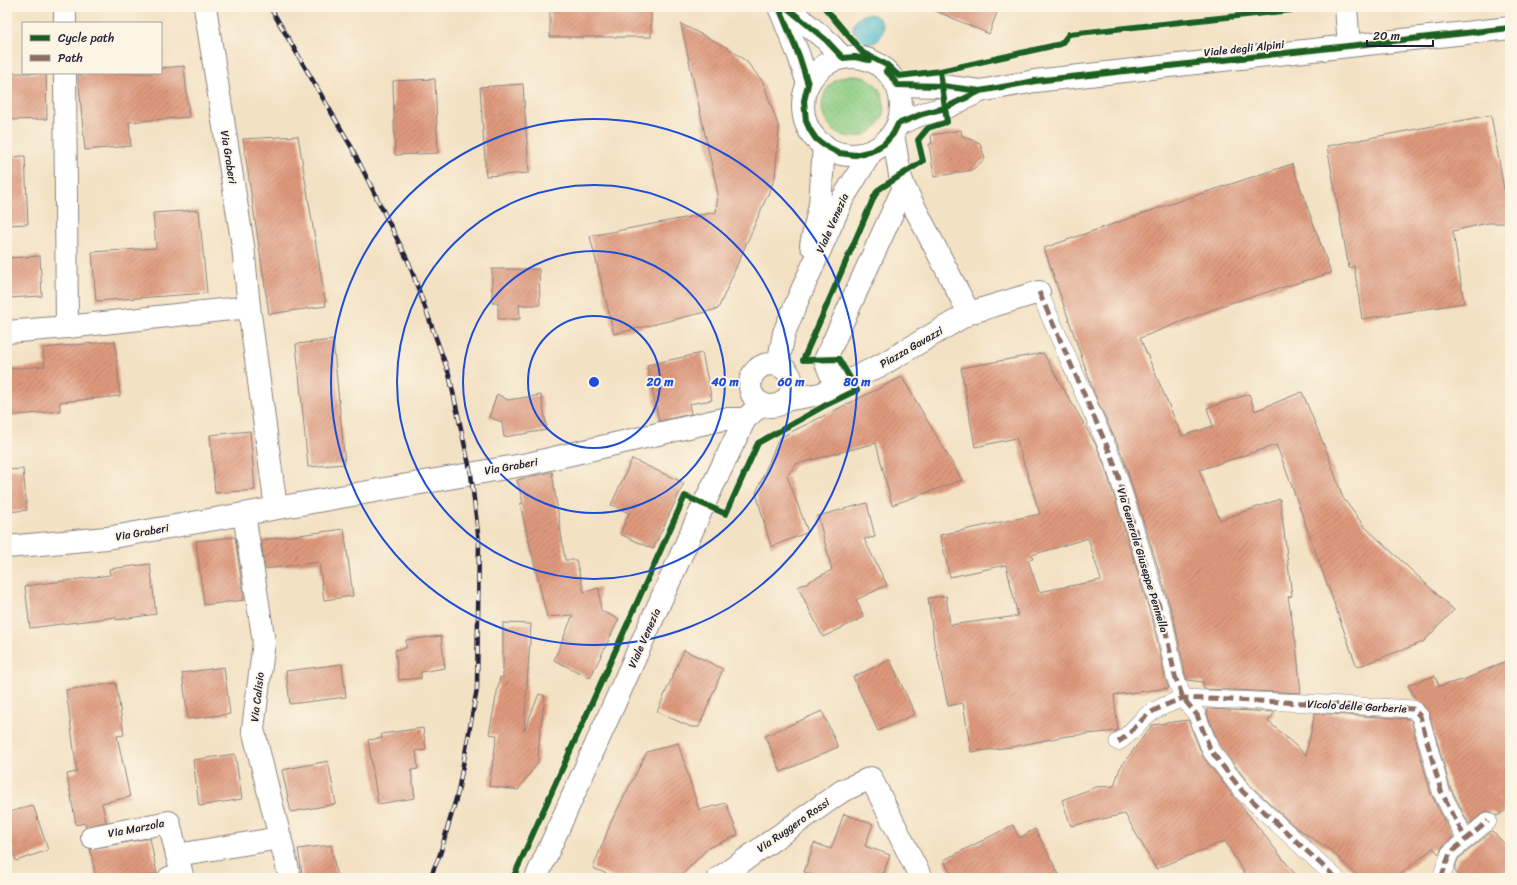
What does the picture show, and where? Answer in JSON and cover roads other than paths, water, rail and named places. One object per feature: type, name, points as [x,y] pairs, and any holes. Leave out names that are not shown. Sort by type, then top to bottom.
[{"type":"street","points":[[65,7],[65,22]]},
{"type":"street","name":"Via Graberi","points":[[205,7],[243,246],[249,307],[276,508]]},
{"type":"street","points":[[779,7],[799,56],[808,84]]},
{"type":"street","points":[[786,7],[826,40],[843,58]]},
{"type":"street","points":[[1346,7],[1349,46]]},
{"type":"street","name":"Viale degli Alpini","points":[[980,91],[1036,81],[1510,28]]},
{"type":"street","points":[[855,57],[868,59],[881,66],[891,76],[897,85],[900,96],[901,108],[895,129],[884,144],[872,151],[855,155],[839,153],[824,145],[816,139],[806,121],[804,101],[808,84],[816,73],[826,64],[843,58],[855,57]]},
{"type":"street","points":[[65,74],[67,327]]},
{"type":"street","points":[[897,85],[942,86],[980,91]]},
{"type":"street","points":[[895,129],[922,114],[946,108],[980,91]]},
{"type":"street","points":[[895,129],[900,175],[904,187],[969,313]]},
{"type":"street","name":"Viale Venezia","points":[[798,299],[820,205],[824,145]]},
{"type":"street","name":"Viale Venezia","points":[[778,365],[784,333],[798,299],[843,198],[872,151]]},
{"type":"street","points":[[836,387],[825,360],[904,187]]},
{"type":"street","name":"Piazza Gavazzi","points":[[785,400],[820,394],[883,364],[969,313],[1039,292]]},
{"type":"street","name":"Via Generale Giuseppe Pennella","points":[[1039,292],[1113,460],[1164,622],[1174,676],[1183,698],[1197,715],[1211,750],[1243,792],[1336,878]]},
{"type":"street","points":[[7,332],[249,307]]},
{"type":"street","points":[[764,365],[778,365],[789,374],[791,388],[785,400],[774,406],[762,404],[756,400],[752,394],[750,380],[758,368],[764,365]]},
{"type":"street","name":"Viale Venezia","points":[[536,878],[704,504],[745,419],[762,404]]},
{"type":"street","name":"Via Graberi","points":[[7,546],[106,538],[528,464],[723,419],[745,419]]},
{"type":"street","name":"Via Calisio","points":[[244,514],[264,642],[254,729],[290,878]]},
{"type":"street","points":[[1118,742],[1128,737],[1147,715],[1167,704],[1183,698]]},
{"type":"street","name":"Vicolo delle Garberie","points":[[1183,698],[1307,702],[1413,709],[1420,716],[1441,791],[1466,840]]},
{"type":"street","name":"Via Ruggero Rossi","points":[[719,878],[842,791],[871,778],[921,878]]},
{"type":"street","points":[[1441,878],[1450,853],[1488,821]]},
{"type":"street","name":"Via Marzola","points":[[92,837],[169,822],[182,875],[169,878]]},
{"type":"street","points":[[177,855],[280,838]]},
{"type":"water","points":[[868,14],[879,18],[883,29],[879,40],[868,44],[857,40],[853,29],[857,18]]},
{"type":"railway","points":[[270,7],[352,148],[409,263],[449,374],[471,474],[479,542],[477,689],[458,792],[440,854],[430,878]]}]
